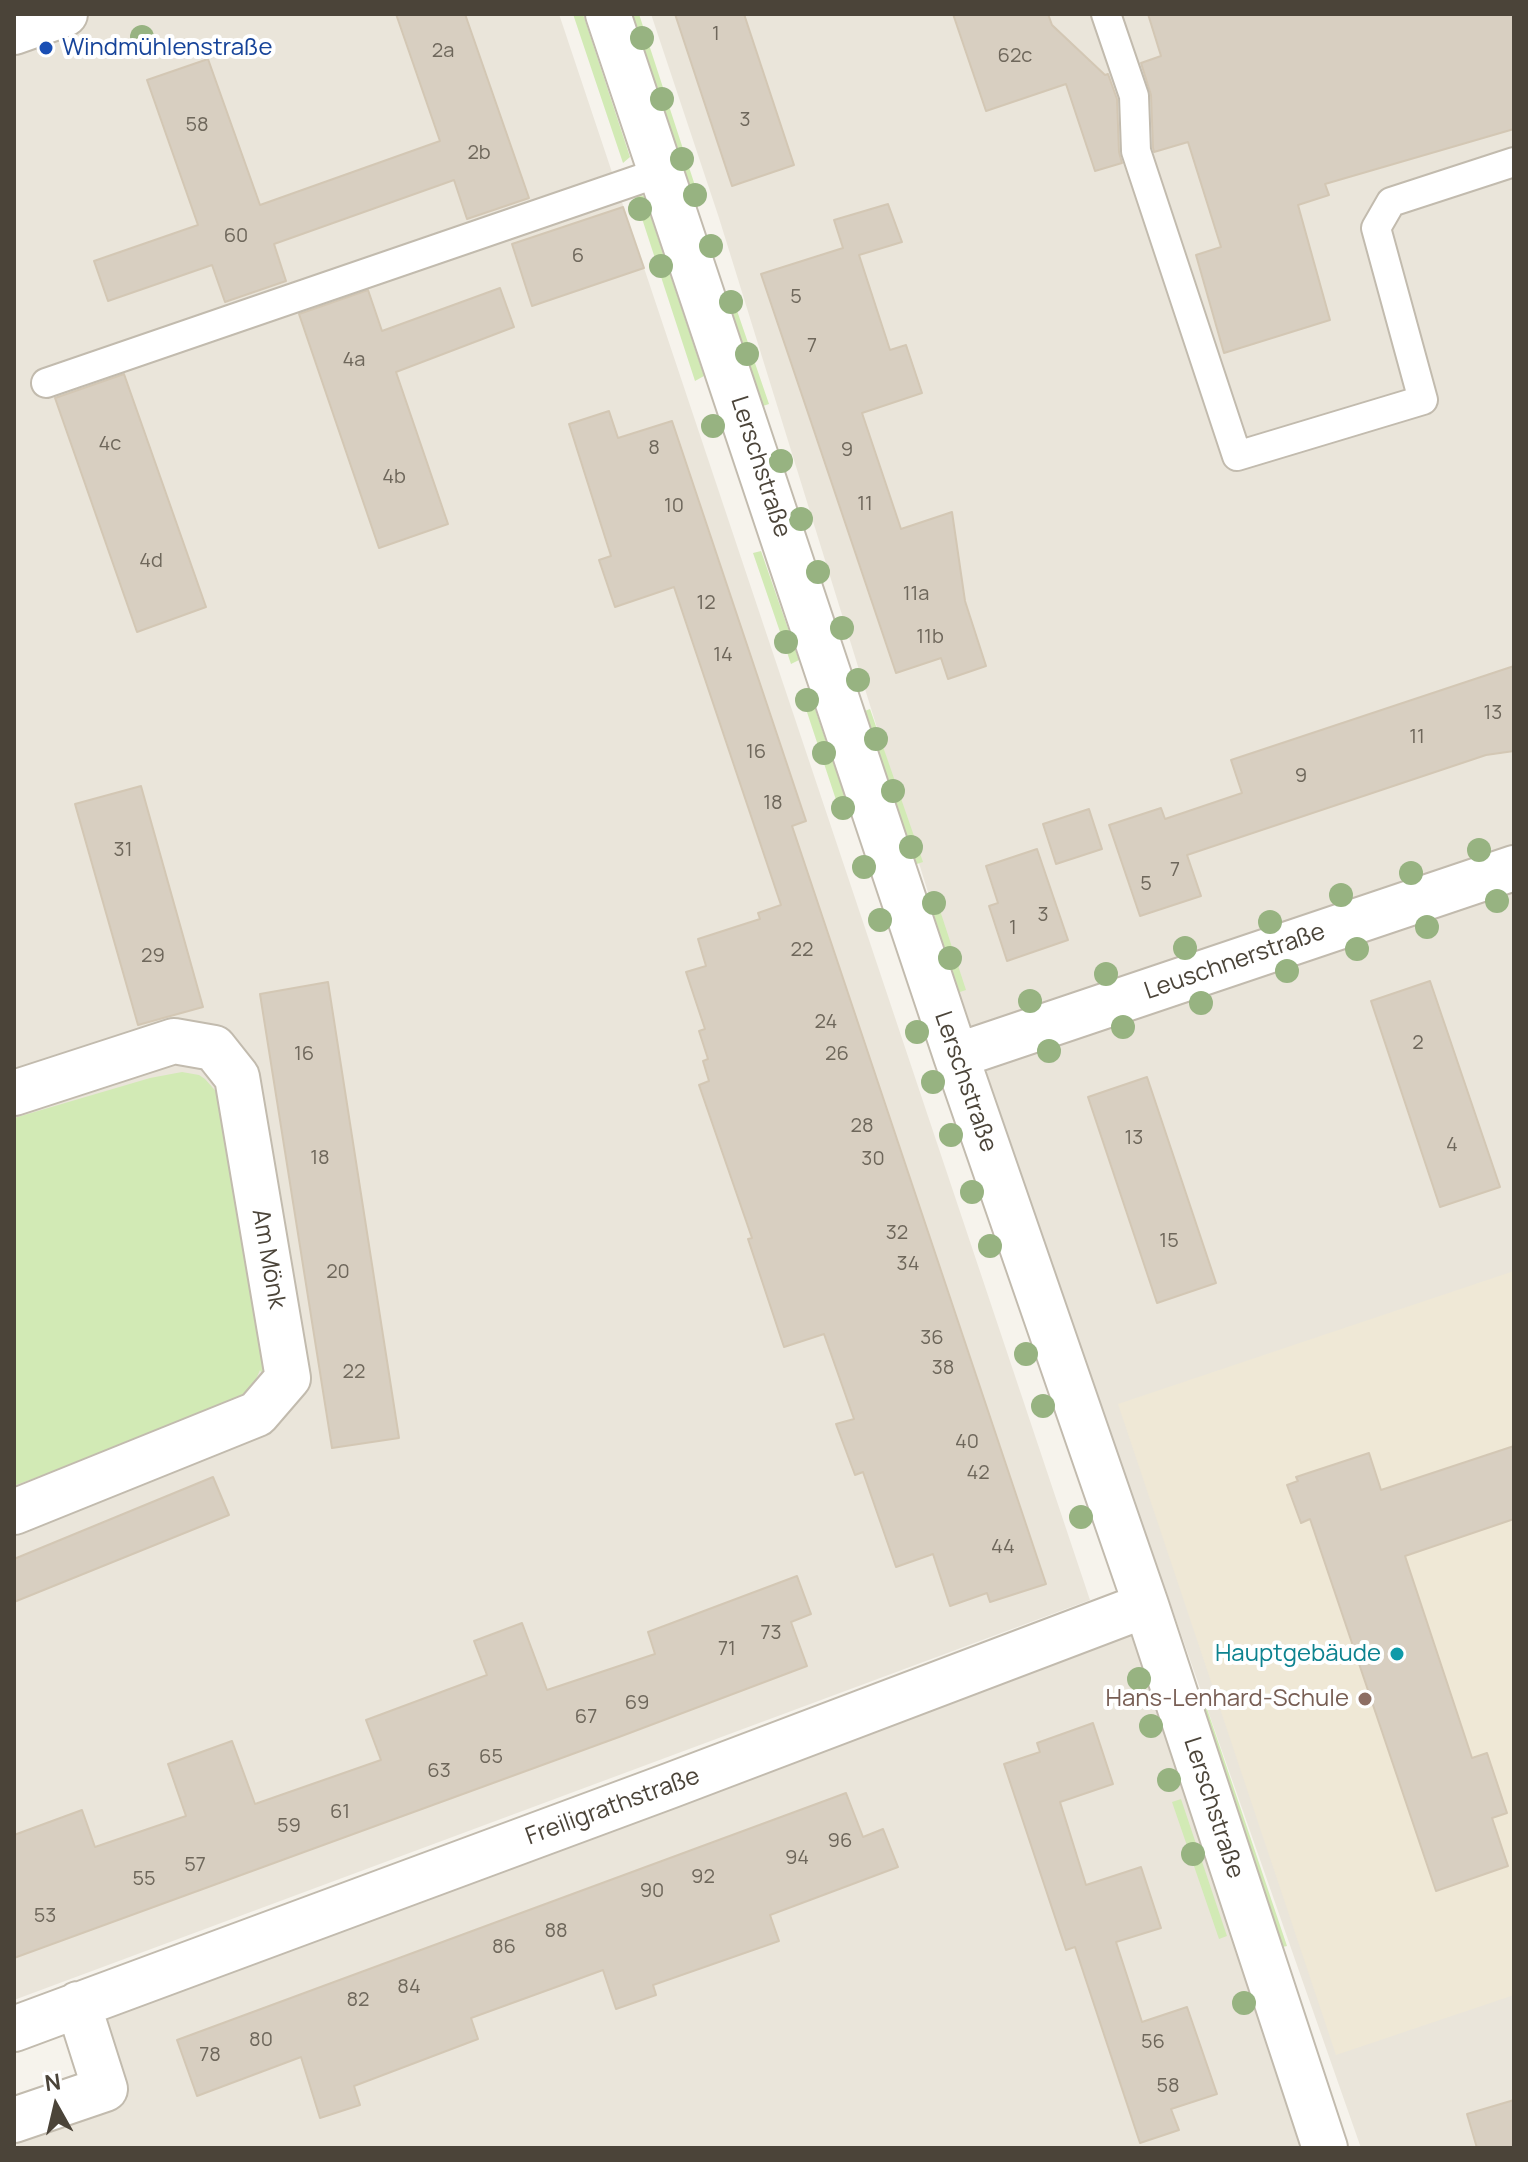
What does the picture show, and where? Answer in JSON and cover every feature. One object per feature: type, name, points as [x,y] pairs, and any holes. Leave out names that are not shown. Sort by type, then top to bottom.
[{"type":"street","points":[[14,32],[65,14]]},
{"type":"street","name":"Lerschstraße","points":[[608,14],[956,1056],[1146,1605],[1325,2148]]},
{"type":"street","name":"Leuschnerstraße","points":[[956,1056],[1514,868]]},
{"type":"street","name":"Am Mönk","points":[[14,1093],[174,1041],[214,1048],[237,1077],[288,1378],[257,1414],[14,1512]]},
{"type":"street","name":"Freiligrathstraße","points":[[14,2029],[654,1792],[1146,1605]]},
{"type":"street","points":[[14,2120],[105,2089],[78,2004]]},
{"type":"lane","points":[[1106,14],[1134,96],[1136,151],[1237,456],[1423,400],[1376,228],[1391,202],[1514,162]]},
{"type":"lane","points":[[46,383],[661,172]]},
{"type":"shaded area","points":[[14,14],[559,14],[1090,1600],[14,2000]]},
{"type":"shaded area","points":[[651,14],[1514,14],[1514,2148],[1361,2148],[980,1060],[719,218]]},
{"type":"shaded area","name":"Hans-Lenhard-Schule","points":[[1514,1271],[1514,1995],[1336,2055],[1118,1404]]},
{"type":"shaded area","points":[[1146,1605],[1325,2148],[14,2148],[14,2120],[105,2089],[78,2004]]},
{"type":"green space","points":[[573,14],[583,14],[630,157],[623,163]]},
{"type":"green space","points":[[628,14],[639,14],[701,204],[693,205]]},
{"type":"green space","points":[[634,194],[644,196],[704,376],[695,381]]},
{"type":"green space","points":[[732,296],[769,404],[760,407],[733,325]]},
{"type":"green space","points":[[761,551],[799,660],[791,664],[753,553]]},
{"type":"green space","points":[[810,694],[851,815],[842,818],[802,697]]},
{"type":"green space","points":[[870,709],[923,862],[914,865],[862,712]]},
{"type":"green space","points":[[934,892],[966,990],[957,993],[924,895]]},
{"type":"green space","points":[[182,1072],[199,1075],[220,1096],[264,1358],[263,1375],[260,1370],[242,1399],[232,1405],[16,1485],[14,1489],[14,1118],[150,1078]]},
{"type":"green space","points":[[1202,1694],[1287,1946],[1278,1948],[1192,1698]]},
{"type":"green space","points":[[1181,1799],[1227,1936],[1219,1939],[1172,1802]]},
{"type":"building","points":[[396,14],[465,14],[529,198],[467,219],[454,180],[274,244],[286,281],[225,302],[212,265],[108,301],[94,261],[198,225],[147,80],[208,59],[260,205],[440,141]]},
{"type":"building","points":[[675,14],[744,14],[794,165],[732,186]]},
{"type":"building","points":[[953,14],[1048,14],[1052,25],[1105,75],[1108,74],[1117,99],[1122,163],[1095,171],[1066,84],[986,111]]},
{"type":"building","points":[[1148,14],[1514,14],[1514,129],[1325,184],[1329,195],[1298,205],[1330,320],[1224,353],[1196,255],[1221,247],[1188,142],[1154,152],[1153,148],[1151,95],[1141,63],[1161,56]]},
{"type":"building","points":[[888,204],[902,242],[859,255],[890,350],[906,345],[922,393],[862,413],[901,529],[952,512],[965,601],[986,666],[948,679],[941,658],[896,673],[761,274],[843,248],[834,220]]},
{"type":"building","points":[[623,207],[644,268],[532,306],[512,244]]},
{"type":"building","points":[[500,288],[514,327],[396,372],[448,524],[379,548],[299,314],[368,290],[382,331]]},
{"type":"building","points":[[124,374],[206,607],[137,632],[55,398]]},
{"type":"building","points":[[609,411],[618,438],[672,421],[806,821],[792,826],[1046,1584],[990,1602],[987,1593],[950,1606],[933,1554],[896,1567],[863,1472],[855,1475],[836,1424],[854,1419],[824,1334],[784,1347],[748,1239],[752,1238],[699,1085],[709,1081],[703,1061],[708,1059],[699,1031],[705,1029],[686,972],[706,966],[698,939],[760,919],[758,913],[781,905],[674,587],[615,607],[599,560],[611,556],[569,424]]},
{"type":"building","points":[[1514,666],[1514,751],[1486,755],[1187,855],[1201,896],[1140,916],[1109,825],[1161,808],[1165,819],[1242,793],[1231,760]]},
{"type":"building","points":[[141,786],[203,1007],[138,1025],[75,804]]},
{"type":"building","points":[[1089,809],[1102,849],[1056,864],[1043,824]]},
{"type":"building","points":[[1037,849],[1068,940],[1007,961],[989,906],[998,903],[986,866]]},
{"type":"building","points":[[1430,981],[1500,1187],[1440,1207],[1371,1001]]},
{"type":"building","points":[[328,982],[399,1438],[332,1448],[260,994]]},
{"type":"building","points":[[1147,1077],[1216,1283],[1157,1303],[1088,1097]]},
{"type":"building","name":"Hauptgebäude","points":[[1514,1446],[1514,1519],[1405,1556],[1472,1758],[1487,1753],[1507,1813],[1492,1818],[1508,1866],[1436,1891],[1310,1519],[1301,1523],[1287,1485],[1298,1481],[1296,1477],[1369,1453],[1381,1490]]},
{"type":"building","points":[[213,1477],[229,1515],[14,1602],[14,1559]]},
{"type":"building","points":[[797,1576],[811,1614],[791,1622],[807,1666],[14,1958],[14,1835],[82,1810],[95,1847],[186,1816],[168,1764],[232,1741],[255,1804],[381,1760],[366,1720],[487,1675],[474,1641],[522,1623],[547,1690],[655,1654],[648,1632]]},
{"type":"building","points":[[1093,1723],[1113,1784],[1060,1802],[1086,1885],[1141,1867],[1161,1928],[1116,1942],[1142,2022],[1187,2007],[1217,2094],[1171,2109],[1179,2130],[1140,2143],[1075,1947],[1066,1950],[1004,1764],[1040,1752],[1037,1743]]},
{"type":"building","points":[[846,1793],[863,1837],[883,1829],[898,1867],[770,1915],[779,1941],[653,1985],[656,1995],[616,2009],[603,1970],[471,2018],[478,2039],[354,2086],[360,2105],[320,2118],[301,2057],[197,2096],[177,2040]]},
{"type":"building","points":[[1514,2100],[1514,2148],[1477,2148],[1467,2114]]},
{"type":"place","name":"Windmühlenstraße","points":[[46,48]]},
{"type":"place","name":"Hauptgebäude","points":[[1397,1654]]},
{"type":"place","name":"Hans-Lenhard-Schule","points":[[1365,1699]]}]
